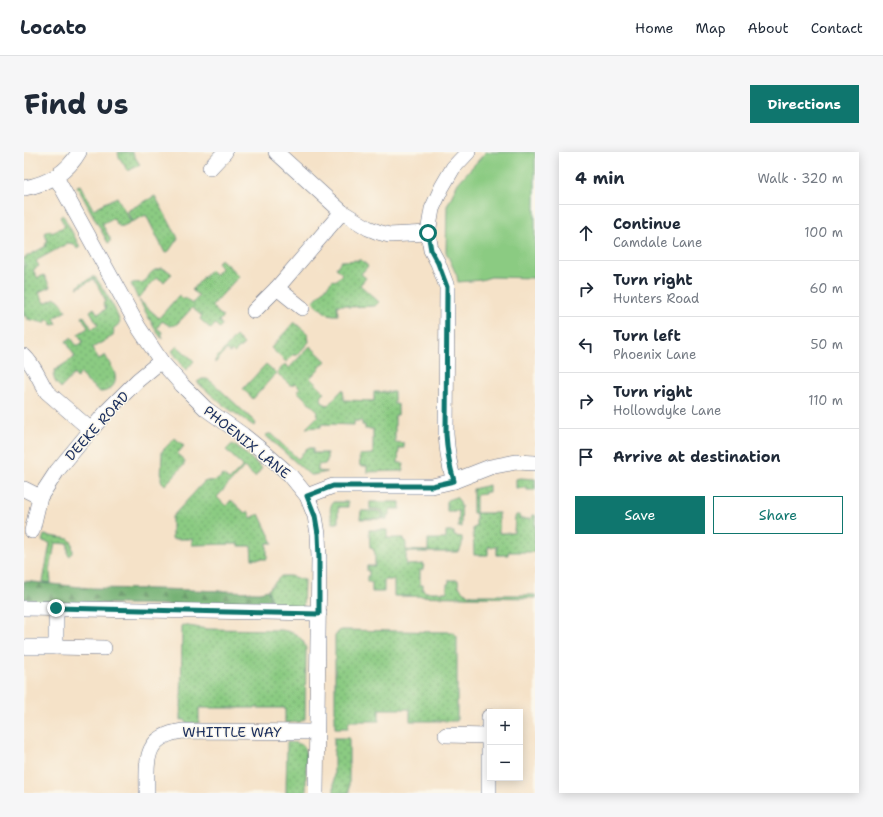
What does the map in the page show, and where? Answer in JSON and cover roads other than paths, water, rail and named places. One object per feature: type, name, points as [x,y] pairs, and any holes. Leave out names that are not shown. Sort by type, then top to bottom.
[{"type":"street","points":[[24,188],[35,186],[56,177],[73,162],[79,152]]},
{"type":"street","points":[[210,168],[225,152]]},
{"type":"street","points":[[276,152],[342,212],[368,228],[389,235],[428,233]]},
{"type":"street","points":[[454,481],[449,465],[446,434],[447,287],[438,263],[431,250],[428,233],[432,209],[442,186],[453,168],[468,152]]},
{"type":"street","name":"PHOENIX LANE","points":[[56,177],[139,328],[161,361],[182,385],[206,408],[264,452],[290,475],[307,496],[315,516],[318,534],[319,558],[316,793]]},
{"type":"street","points":[[254,311],[277,288],[342,212]]},
{"type":"street","points":[[277,288],[302,308]]},
{"type":"street","points":[[24,356],[35,370],[47,392],[91,430]]},
{"type":"street","name":"DEEKE ROAD","points":[[32,532],[40,497],[57,471],[108,410],[138,380],[161,361]]},
{"type":"street","points":[[307,496],[333,486],[432,486],[454,481],[490,467],[516,462],[535,463]]},
{"type":"street","points":[[24,489],[40,497]]},
{"type":"street","points":[[24,608],[319,614]]},
{"type":"street","points":[[56,608],[56,647]]},
{"type":"street","points":[[24,647],[104,648]]},
{"type":"street","name":"WHITTLE WAY","points":[[147,793],[147,763],[151,749],[153,744],[158,739],[170,733],[183,731],[316,732]]},
{"type":"street","points":[[446,735],[487,736]]},
{"type":"street","points":[[489,745],[489,793]]}]
